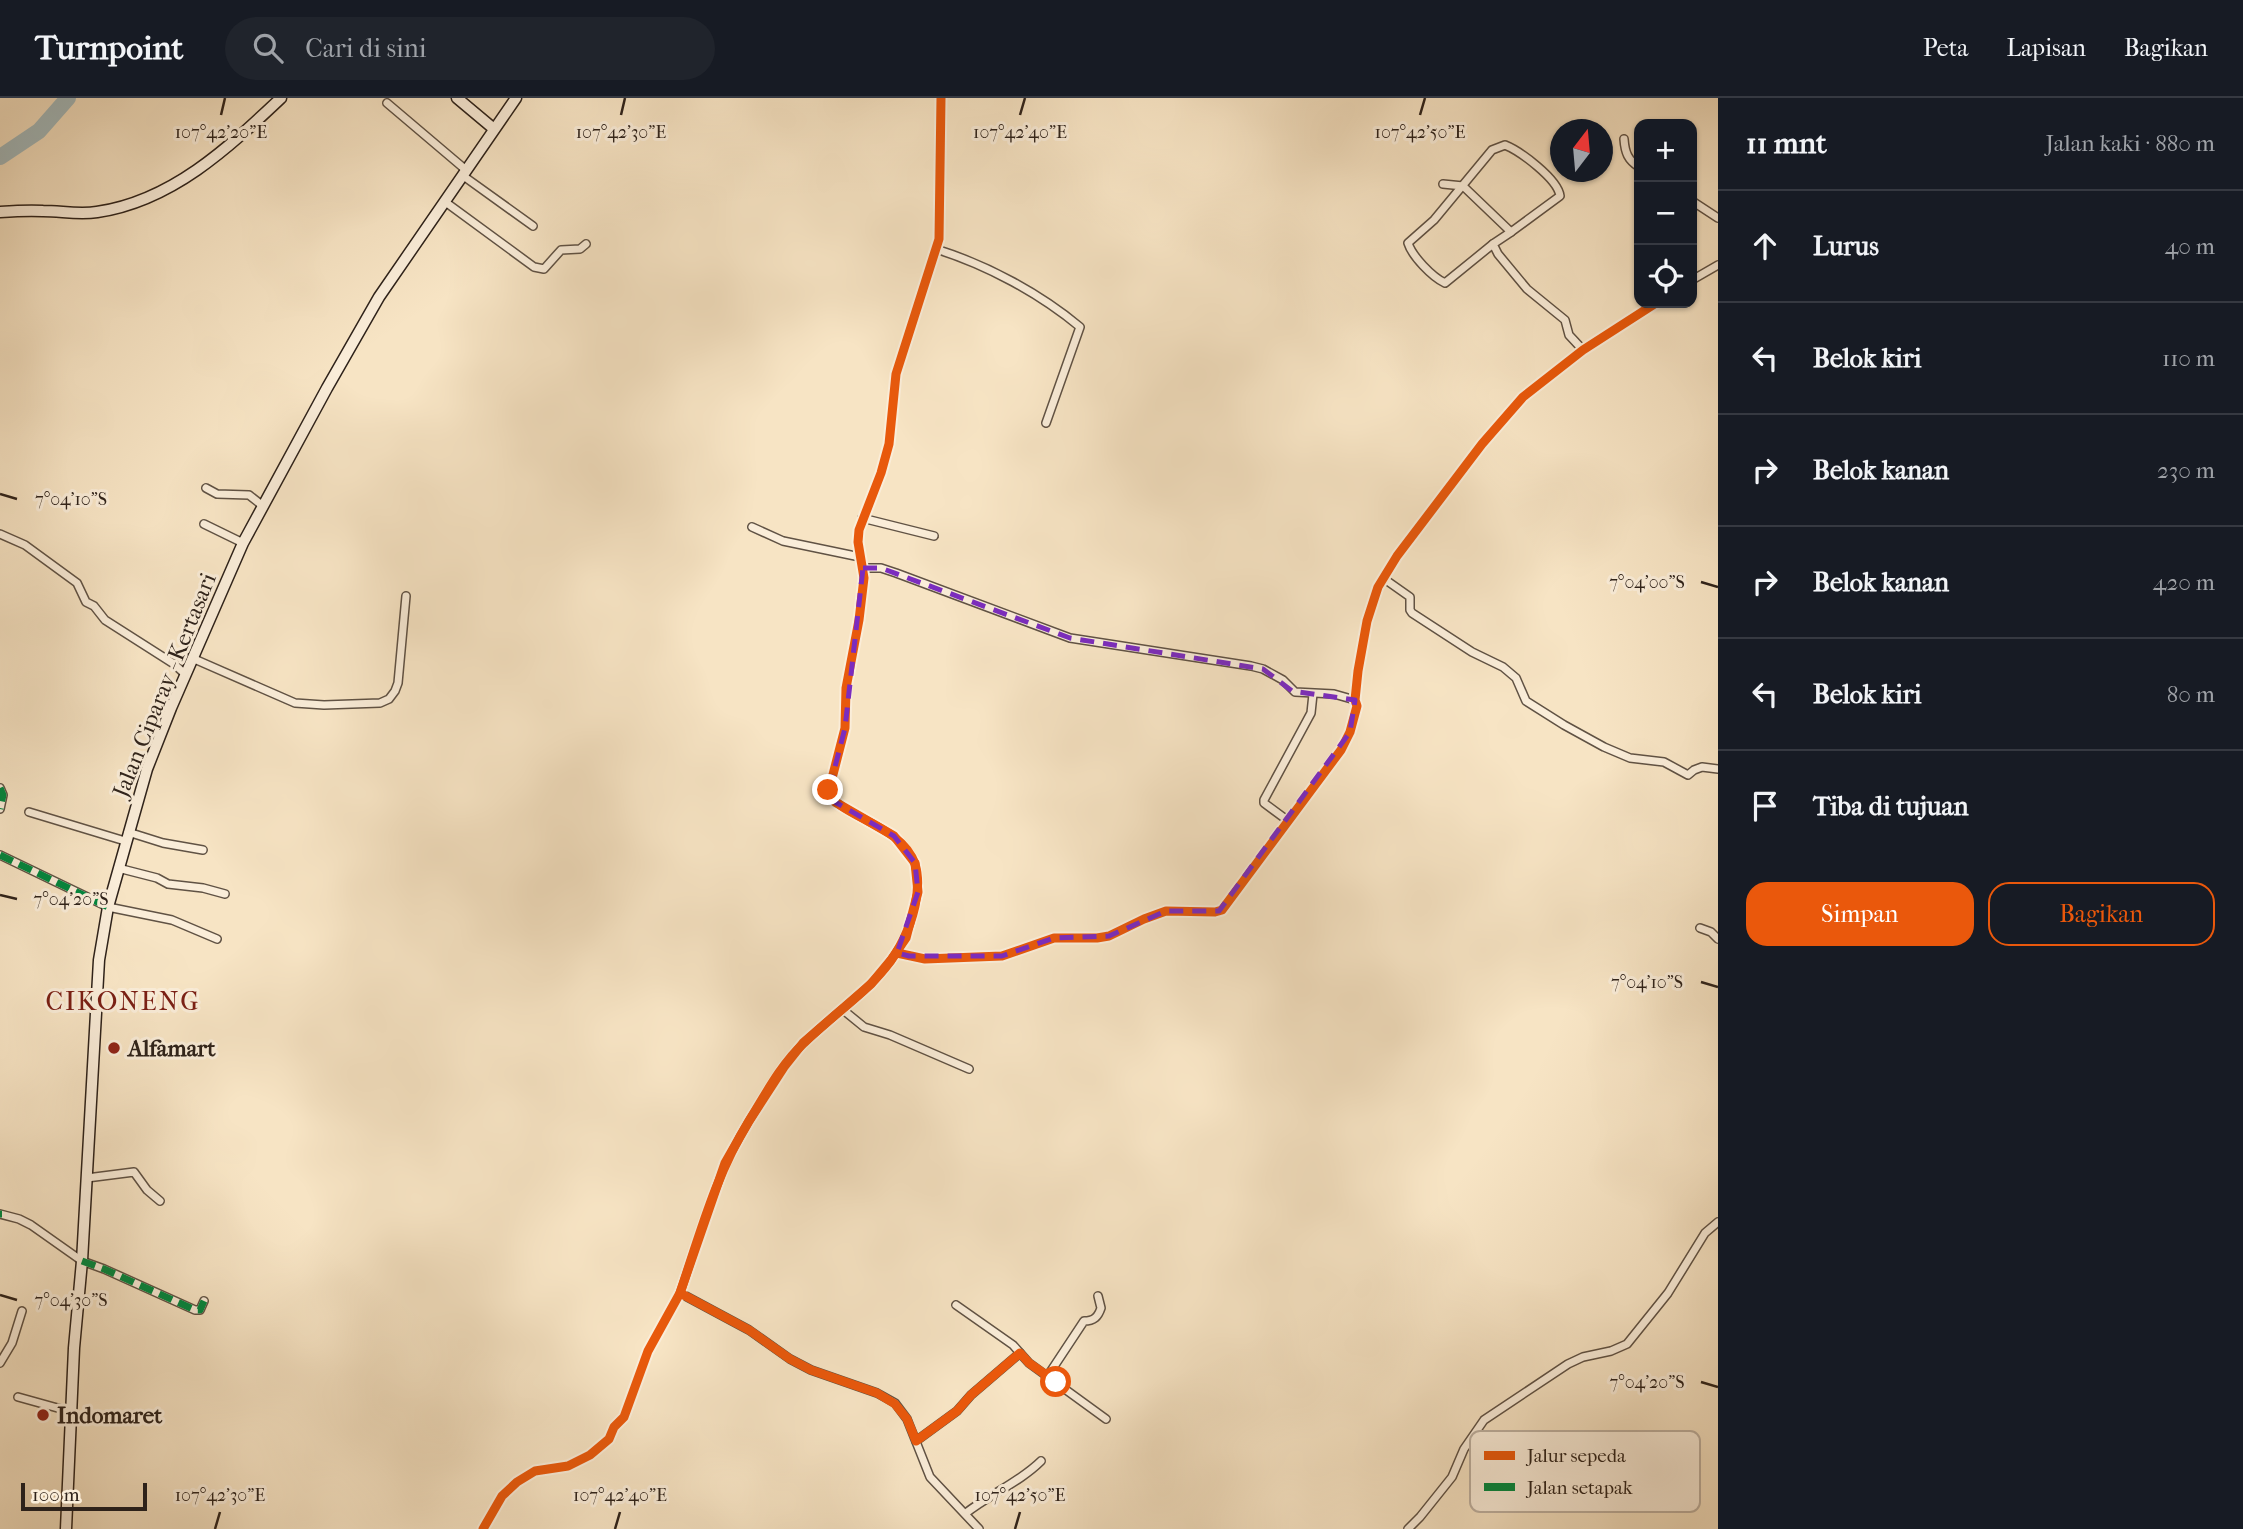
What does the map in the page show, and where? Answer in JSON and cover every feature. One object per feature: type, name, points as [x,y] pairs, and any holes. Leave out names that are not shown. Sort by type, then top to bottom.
[{"type":"main road","points":[[0,212],[83,214],[125,206],[174,186],[212,161],[281,98]]},
{"type":"main road","points":[[457,98],[494,129]]},
{"type":"main road","name":"Jalan Ciparay - Kertasari","points":[[65,1529],[99,960],[108,907],[147,769],[185,674],[243,543],[361,327],[516,98]]},
{"type":"street","points":[[483,1529],[502,1496],[517,1482],[535,1471],[568,1466],[590,1455],[609,1439],[614,1427],[624,1417],[648,1351],[680,1293],[725,1163],[749,1121],[803,1043],[871,984],[906,938],[918,892],[915,863],[906,848],[894,836],[835,802],[828,790],[845,728],[846,688],[859,620],[863,568],[858,542],[862,518],[881,473],[889,444],[896,374],[936,249],[940,227],[941,98]]},
{"type":"street","points":[[387,103],[464,173],[533,226]]},
{"type":"street","points":[[1624,139],[1624,148],[1630,162],[1634,164]]},
{"type":"street","points":[[1505,145],[1514,148],[1559,187],[1560,195],[1445,283],[1440,281],[1408,243],[1463,186],[1492,150],[1505,145]]},
{"type":"street","points":[[1443,184],[1463,186],[1511,232]]},
{"type":"street","points":[[444,201],[540,269],[544,269],[561,250],[580,249],[586,244]]},
{"type":"street","points":[[1697,204],[1718,218]]},
{"type":"street","points":[[1493,244],[1527,289],[1565,320],[1569,335],[1583,350]]},
{"type":"street","points":[[936,249],[999,275],[1080,327],[1046,423]]},
{"type":"street","points":[[1697,277],[1718,265]]},
{"type":"street","points":[[897,953],[925,958],[1002,956],[1054,938],[1109,936],[1166,911],[1222,909],[1341,750],[1350,732],[1357,706],[1355,701],[1358,671],[1367,621],[1378,587],[1417,528],[1490,434],[1523,397],[1583,350],[1648,308]]},
{"type":"street","points":[[206,488],[217,494],[249,495],[263,506]]},
{"type":"street","points":[[862,518],[934,536]]},
{"type":"street","points":[[204,524],[243,543]]},
{"type":"street","points":[[752,527],[783,541],[860,556]]},
{"type":"street","points":[[0,534],[26,545],[77,583],[86,601],[94,606],[105,620],[174,664],[185,674]]},
{"type":"street","points":[[863,568],[881,568],[896,573],[1070,638],[1251,666],[1283,680],[1291,690],[1334,694],[1355,701]]},
{"type":"street","points":[[1383,578],[1410,597],[1412,613],[1472,652],[1503,667],[1516,678],[1526,701],[1564,725],[1630,758],[1664,762],[1688,775],[1702,767],[1718,769]]},
{"type":"street","points":[[192,658],[295,704],[380,703],[389,699],[398,683],[406,596]]},
{"type":"street","points":[[1287,820],[1264,801],[1311,713],[1313,694]]},
{"type":"street","points":[[0,788],[3,795],[0,810]]},
{"type":"street","points":[[29,812],[127,836],[203,850]]},
{"type":"street","points":[[0,855],[108,907],[172,920],[217,939]]},
{"type":"street","points":[[118,868],[157,878],[168,884],[206,888],[225,894]]},
{"type":"street","points":[[1700,928],[1711,932],[1718,939]]},
{"type":"street","points":[[842,1009],[864,1027],[890,1035],[969,1069]]},
{"type":"street","points":[[87,1178],[134,1172],[147,1190],[160,1201]]},
{"type":"street","points":[[0,1214],[31,1225],[82,1261],[195,1310],[200,1310],[204,1301]]},
{"type":"street","points":[[1476,1431],[1484,1420],[1568,1364],[1583,1357],[1611,1351],[1627,1343],[1668,1293],[1705,1233],[1718,1222]]},
{"type":"street","points":[[680,1293],[749,1330],[790,1359],[811,1370],[877,1393],[895,1404],[907,1419],[930,1477],[979,1529]]},
{"type":"street","points":[[1047,1377],[1084,1321],[1094,1320],[1098,1314],[1101,1308],[1098,1296]]},
{"type":"street","points":[[956,1305],[1047,1377],[1106,1419]]},
{"type":"street","points":[[0,1363],[11,1347],[22,1311]]},
{"type":"street","points":[[916,1441],[957,1411],[971,1395],[1020,1353]]},
{"type":"street","points":[[18,1397],[72,1412]]},
{"type":"street","points":[[1408,1529],[1452,1477],[1470,1440]]},
{"type":"street","points":[[966,1513],[984,1499],[1032,1471],[1041,1461]]},
{"type":"highlighted area","points":[[863,568],[881,568],[1070,638],[1263,669],[1292,691],[1355,700],[1350,732],[1219,911],[1166,911],[1109,936],[1054,938],[1002,956],[909,956],[897,953],[918,892],[915,863],[894,836],[835,802],[829,790],[845,728]]},
{"type":"waterway","points":[[0,157],[39,131],[68,98]]},
{"type":"marked path","points":[[0,788],[3,795],[0,809]]},
{"type":"marked path","points":[[0,855],[108,907]]},
{"type":"marked path","points":[[82,1261],[195,1310],[200,1310],[204,1301]]},
{"type":"cycle path","points":[[483,1529],[502,1496],[517,1482],[535,1471],[568,1466],[590,1455],[609,1439],[614,1427],[624,1417],[648,1351],[680,1293],[725,1163],[749,1121],[803,1043],[871,984],[906,938],[918,892],[915,863],[894,836],[835,802],[829,790],[845,728],[846,688],[864,578],[858,542],[859,530],[889,444],[896,374],[939,239],[941,98]]},
{"type":"cycle path","points":[[897,953],[925,959],[1002,956],[1054,938],[1109,936],[1166,911],[1222,910],[1341,750],[1350,732],[1357,706],[1355,700],[1358,671],[1367,621],[1378,587],[1397,556],[1482,444],[1523,397],[1583,350],[1648,308]]},
{"type":"place","name":"Alfamart","points":[[114,1048]]},
{"type":"place","name":"Indomaret","points":[[43,1415]]},
{"type":"district","name":"CIKONENG","points":[[123,1001]]},
{"type":"route","points":[[828,790],[835,802],[874,822],[906,848],[915,863],[917,878],[918,892],[912,918],[906,938],[897,953],[859,996],[803,1043],[783,1067],[749,1121],[725,1163],[680,1293],[749,1330],[790,1359],[811,1370],[877,1393],[895,1404],[907,1419],[916,1441],[957,1411],[971,1395],[1020,1353],[1029,1363],[1056,1382]]}]
